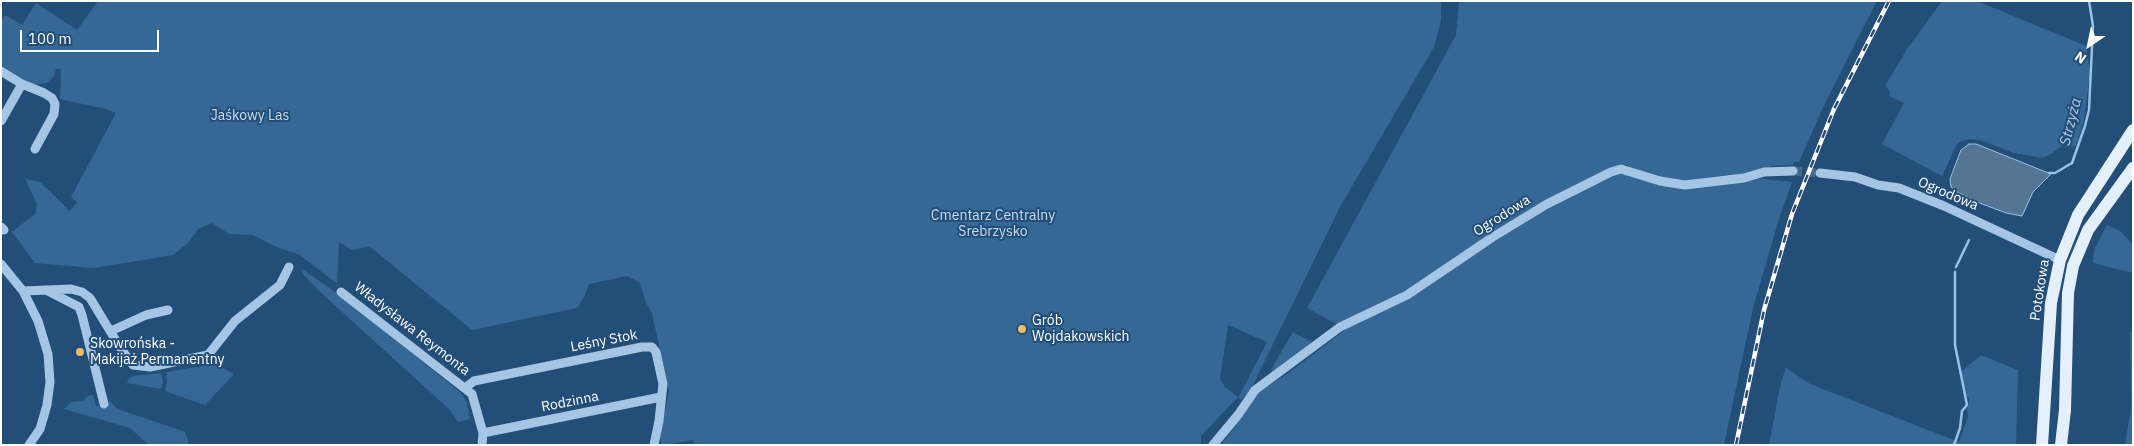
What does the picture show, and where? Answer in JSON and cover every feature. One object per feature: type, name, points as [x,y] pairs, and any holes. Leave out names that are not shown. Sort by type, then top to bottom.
[{"type":"main road","name":"Potokowa","points":[[2042,445],[2051,303],[2060,260],[2069,233],[2085,204],[2133,130]]},
{"type":"main road","name":"Potokowa","points":[[2061,445],[2065,410],[2066,314],[2070,277],[2081,244],[2100,213],[2133,168]]},
{"type":"main road","points":[[2085,204],[2100,213]]},
{"type":"street","points":[[1,71],[22,84],[44,93],[52,98],[55,104],[54,114],[35,149]]},
{"type":"street","points":[[1,121],[22,84]]},
{"type":"street","name":"Ogrodowa","points":[[1213,445],[1238,415],[1255,390],[1340,327],[1407,295],[1547,204],[1610,172],[1621,169],[1652,179],[1685,185],[1744,178],[1764,172],[1793,171]]},
{"type":"street","name":"Ogrodowa","points":[[1820,173],[1849,176],[1878,185],[1899,188],[1944,206],[2060,260]]},
{"type":"street","points":[[1,264],[23,291],[43,334],[50,366],[47,406],[40,429],[29,445]]},
{"type":"street","points":[[23,291],[71,289],[82,292],[90,298],[133,365],[150,367],[208,355],[234,321],[274,292],[280,285],[289,267]]},
{"type":"street","points":[[44,289],[79,307],[104,404]]},
{"type":"street","name":"Władysława Reymonta","points":[[342,292],[472,394],[483,433],[482,445]]},
{"type":"street","points":[[111,331],[146,315],[168,310]]},
{"type":"street","name":"Leśny Stok","points":[[466,388],[474,380],[642,346],[652,347],[656,352],[662,384],[654,445]]},
{"type":"street","name":"Rodzinna","points":[[483,433],[661,398]]},
{"type":"green space","points":[[98,1],[1441,1],[1441,21],[1434,47],[1341,205],[1251,389],[1241,400],[1238,398],[1267,342],[1228,325],[1220,379],[1225,387],[1238,397],[1201,436],[1201,445],[695,445],[693,440],[662,445],[660,436],[669,391],[652,313],[646,303],[640,283],[627,276],[589,284],[577,308],[472,330],[369,246],[352,250],[339,242],[337,284],[300,255],[274,246],[253,235],[229,234],[212,223],[198,229],[188,243],[173,255],[94,268],[35,263],[12,232],[35,214],[37,204],[25,179],[40,182],[70,211],[77,202],[71,197],[116,113],[60,99],[61,69],[56,69],[54,76],[47,83],[35,85],[1,65],[1,22],[5,15],[22,25],[36,3],[77,30]]},
{"type":"green space","points":[[1459,1],[1877,1],[1825,103],[1799,162],[1794,162],[1793,165],[1771,166],[1771,168],[1719,178],[1675,182],[1645,175],[1627,165],[1616,166],[1413,287],[1336,324],[1307,308],[1456,35]]},
{"type":"green space","points":[[1942,1],[1977,1],[2086,46],[2090,72],[2084,120],[2076,146],[2068,147],[2064,144],[2042,158],[2014,153],[1980,140],[1968,139],[1959,142],[1956,146],[1942,176],[1882,144],[1904,103],[1889,96],[1890,91],[1885,86],[1907,49]]},
{"type":"green space","points":[[1620,173],[1659,184],[1757,178],[1792,182],[1778,222],[1753,308],[1724,445],[1221,445],[1243,416],[1257,393],[1290,372],[1349,327],[1438,278],[1554,204]]},
{"type":"green space","points":[[2107,225],[2120,231],[2133,245],[2133,273],[2093,263],[2094,250]]},
{"type":"green space","points":[[302,269],[338,294],[460,392],[467,403],[470,419],[458,422],[450,410],[318,290],[302,273]]},
{"type":"green space","points":[[1293,332],[1312,342],[1270,375],[1274,364]]},
{"type":"green space","points":[[2130,332],[2133,332],[2133,445],[2125,445],[2131,408]]},
{"type":"green space","points":[[1981,355],[2018,370],[2016,445],[1769,445],[1781,382],[1786,368],[1810,384],[1959,442],[1968,417],[1967,409],[1969,405],[1961,372]]},
{"type":"green space","points":[[215,364],[234,374],[205,405],[165,391],[167,382],[166,372]]},
{"type":"green space","points":[[161,373],[163,381],[161,389],[127,383],[129,378],[134,376]]},
{"type":"green space","points":[[93,395],[96,406],[108,405],[109,400],[117,409],[185,432],[188,440],[187,445],[149,445],[130,428],[64,409],[71,402],[84,401],[87,396]]},
{"type":"shaded area","points":[[1969,144],[1976,144],[2051,174],[2033,192],[2022,216],[2006,213],[1977,202],[1951,187],[1950,179],[1961,150]]},
{"type":"waterway","name":"Strzyża","points":[[2049,173],[2055,173],[2072,163],[2089,110],[2093,26],[2089,1]]},
{"type":"waterway","name":"Strzyża","points":[[1956,267],[1969,240]]},
{"type":"waterway","name":"Strzyża","points":[[1954,445],[1960,428],[1962,411],[1967,405],[1955,345],[1955,272]]},
{"type":"tunnel","points":[[1793,171],[1820,173]]},
{"type":"railway","points":[[1736,445],[1764,310],[1792,214],[1834,109],[1889,1]]},
{"type":"place","name":"Grób Wojdakowskich","points":[[1022,329]]},
{"type":"place","name":"Skowrońska - Makijaż Permanentny","points":[[80,352]]},
{"type":"park label","name":"Jaśkowy Las","points":[[250,116]]},
{"type":"park label","name":"Cmentarz Centralny Srebrzysko","points":[[993,224]]}]
